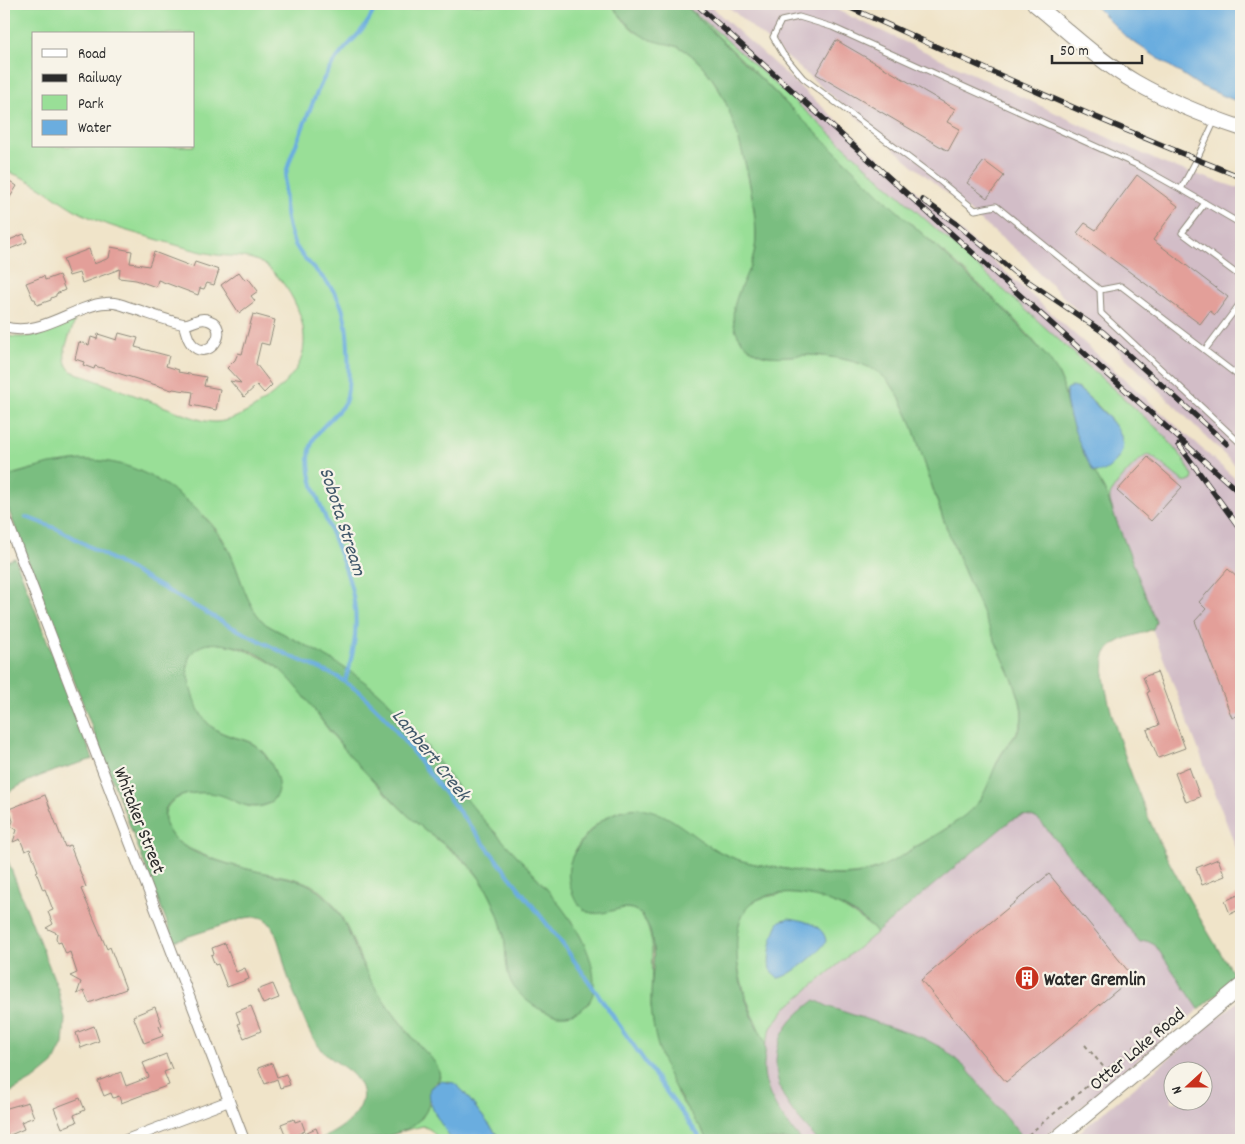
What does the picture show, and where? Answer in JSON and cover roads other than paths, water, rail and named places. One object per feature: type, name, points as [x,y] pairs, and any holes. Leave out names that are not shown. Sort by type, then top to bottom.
[{"type":"street","points":[[1035,4],[1100,58],[1134,82],[1215,120],[1241,128]]},
{"type":"street","points":[[4,327],[29,330],[94,305],[108,303],[120,304],[184,325]]},
{"type":"street","name":"Whitaker Street","points":[[4,513],[244,1140]]},
{"type":"street","name":"Otter Lake Road","points":[[1056,1140],[1241,986]]},
{"type":"street","points":[[126,1140],[229,1101]]},
{"type":"lane","points":[[1241,224],[1140,166],[832,27],[799,17],[781,21],[773,38],[783,54],[803,78],[941,182],[975,210],[996,206],[1100,290],[1101,313],[1239,442],[1241,439]]},
{"type":"lane","points":[[1182,190],[1215,120]]},
{"type":"lane","points":[[1205,203],[1182,234],[1241,277]]},
{"type":"lane","points":[[1100,290],[1121,286],[1241,378]]},
{"type":"lane","points":[[1205,350],[1241,302]]},
{"type":"water","points":[[1093,4],[1241,4],[1241,103],[1200,86],[1126,37]]},
{"type":"water","points":[[1071,387],[1078,389],[1087,396],[1110,419],[1120,434],[1122,449],[1119,458],[1102,472],[1093,471],[1074,430],[1066,396],[1067,389]]},
{"type":"water","points":[[789,918],[817,927],[826,941],[804,963],[789,974],[778,978],[770,969],[771,944],[777,925],[780,921]]},
{"type":"water","points":[[440,1081],[454,1083],[463,1091],[501,1140],[452,1140],[430,1102],[430,1088]]},
{"type":"waterway","name":"Sobota Stream","points":[[345,681],[352,656],[355,634],[353,595],[341,557],[314,488],[309,460],[312,442],[316,435],[344,404],[348,388],[348,347],[341,305],[325,280],[299,251],[291,236],[285,208],[285,190],[289,163],[320,86],[329,69],[368,21],[376,4]]},
{"type":"waterway","name":"Lambert Creek","points":[[26,517],[60,530],[230,626],[290,656],[336,676],[360,692],[386,718],[564,946],[702,1140]]},
{"type":"railway","points":[[696,4],[1241,494]]},
{"type":"railway","points":[[842,4],[1090,115],[1241,177]]},
{"type":"railway","points":[[923,200],[957,224],[1014,272],[1103,332],[1227,444]]},
{"type":"railway","points":[[1179,445],[1241,530]]},
{"type":"place","name":"Water Gremlin","points":[[1027,978]]}]
